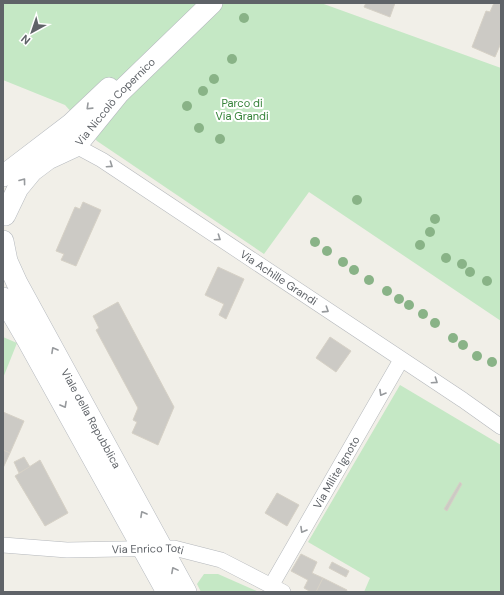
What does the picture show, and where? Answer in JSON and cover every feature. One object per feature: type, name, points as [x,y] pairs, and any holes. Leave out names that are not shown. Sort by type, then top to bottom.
[{"type":"main road","name":"Via Niccolò Copernico","points":[[3,176],[71,124],[198,3]]},
{"type":"main road","name":"Via Niccolò Copernico","points":[[4,219],[18,188],[32,170],[48,159],[76,146],[119,93],[212,3]]},
{"type":"main road","name":"Viale della Repubblica","points":[[3,241],[7,261],[17,283],[150,526],[153,548],[167,592]]},
{"type":"main road","name":"Viale della Repubblica","points":[[3,298],[153,548],[186,592]]},
{"type":"street","points":[[71,124],[66,132],[70,141],[76,146]]},
{"type":"street","name":"Via Achille Grandi","points":[[76,146],[102,160],[501,427]]},
{"type":"street","name":"Via Milite Ignoto","points":[[277,589],[401,360]]},
{"type":"street","name":"Via Enrico Toti","points":[[4,548],[67,550],[174,548],[187,550],[221,560],[277,589]]},
{"type":"green space","name":"Parco di Via Grandi","points":[[3,3],[321,3],[501,68],[501,321],[309,192],[264,254],[97,141],[65,105],[3,80]]},
{"type":"green space","points":[[3,337],[17,343],[3,378]]},
{"type":"green space","points":[[400,385],[501,445],[501,592],[364,592],[370,578],[308,542]]},
{"type":"green space","points":[[204,574],[218,574],[259,592],[201,592],[197,584]]},
{"type":"building","points":[[366,3],[395,3],[390,17],[364,7]]},
{"type":"building","points":[[494,3],[501,3],[501,43],[495,57],[472,47],[486,11],[490,12]]},
{"type":"building","points":[[83,202],[101,210],[76,266],[61,260],[64,254],[56,251],[75,207],[80,209]]},
{"type":"building","points":[[218,267],[244,279],[226,319],[219,315],[224,304],[205,295]]},
{"type":"building","points":[[118,302],[174,407],[158,445],[132,433],[137,422],[133,420],[138,408],[96,330],[99,328],[93,316]]},
{"type":"building","points":[[330,337],[351,351],[336,372],[316,358]]},
{"type":"building","points":[[3,412],[24,421],[10,453],[3,450]]},
{"type":"building","points":[[3,450],[10,453],[3,468]]},
{"type":"building","points":[[24,457],[30,467],[19,473],[14,462]]},
{"type":"building","points":[[40,460],[68,513],[45,526],[15,476]]},
{"type":"building","points":[[460,482],[462,484],[447,511],[444,509]]},
{"type":"building","points":[[277,493],[299,505],[287,526],[265,513]]},
{"type":"building","points":[[301,554],[317,562],[312,573],[323,578],[316,592],[311,592],[304,588],[308,580],[291,571]]},
{"type":"building","points":[[332,562],[349,571],[346,577],[329,568]]},
{"type":"building","points":[[323,578],[347,590],[346,592],[316,592]]}]
